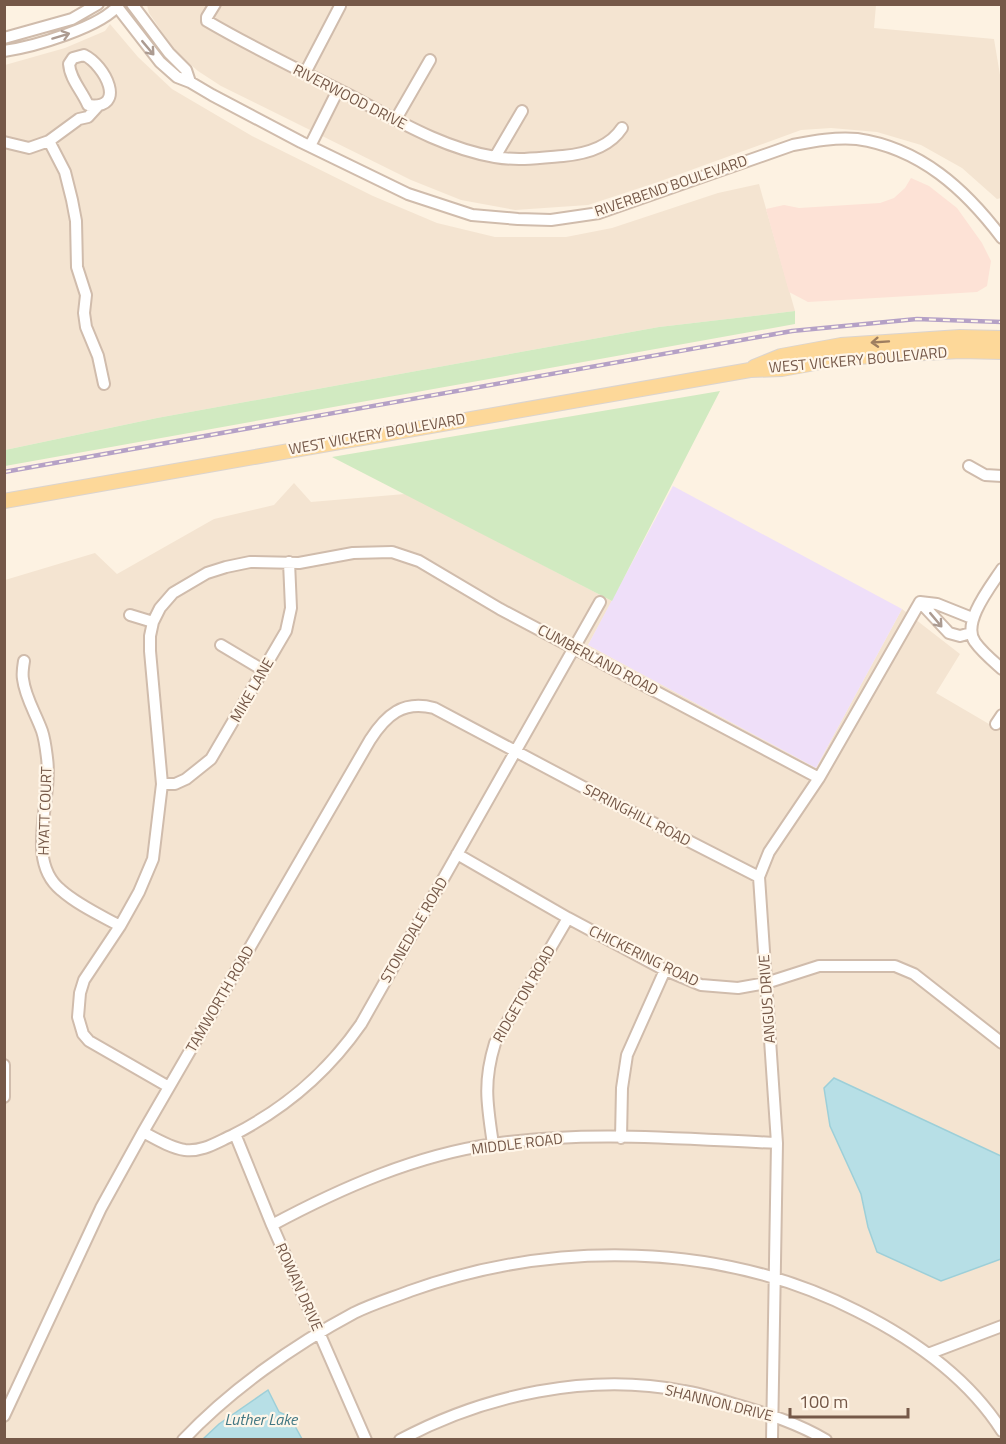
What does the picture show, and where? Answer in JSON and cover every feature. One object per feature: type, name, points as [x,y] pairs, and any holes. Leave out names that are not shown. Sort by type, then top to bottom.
[{"type":"main road","name":"WEST VICKERY BOULEVARD","points":[[750,370],[781,356],[841,345],[960,337],[1002,338]]},
{"type":"main road","name":"WEST VICKERY BOULEVARD","points":[[4,501],[750,370],[782,369],[843,358],[960,351],[1002,352]]},
{"type":"street","points":[[4,38],[72,19],[98,4]]},
{"type":"street","name":"RIVERBEND BOULEVARD","points":[[132,4],[169,53],[186,70],[190,82]]},
{"type":"street","name":"RIVERWOOD DRIVE","points":[[215,4],[207,21],[396,120],[456,147],[495,158],[525,159],[575,154],[612,141],[622,128]]},
{"type":"street","points":[[4,51],[77,31],[117,6]]},
{"type":"street","name":"RIVERBEND BOULEVARD","points":[[117,6],[160,62],[177,77],[408,194],[472,215],[551,220],[599,213],[793,144],[857,139],[897,149],[937,171],[968,197],[1002,238]]},
{"type":"street","points":[[305,73],[340,6]]},
{"type":"street","points":[[4,142],[28,148],[50,141],[79,119],[88,117],[93,106],[107,101],[111,94],[110,85],[102,70],[91,58],[84,55],[78,56],[73,58],[69,64],[70,74],[93,106]]},
{"type":"street","points":[[396,120],[430,60]]},
{"type":"street","points":[[310,146],[338,90]]},
{"type":"street","points":[[495,158],[522,111]]},
{"type":"street","points":[[50,141],[65,172],[72,200],[76,221],[77,267],[86,295],[84,313],[86,327],[98,356],[105,384]]},
{"type":"street","points":[[969,466],[985,475],[1002,476]]},
{"type":"street","name":"CUMBERLAND ROAD","points":[[153,622],[160,608],[173,593],[207,573],[226,567],[250,562],[289,562],[374,551],[392,552],[419,561],[500,609],[819,778]]},
{"type":"street","name":"MIKE LANE","points":[[162,784],[175,784],[186,779],[211,759],[263,670],[289,623],[291,608],[289,562]]},
{"type":"street","points":[[1002,569],[972,618],[971,633],[974,641],[1002,669]]},
{"type":"street","name":"STONEDALE ROAD","points":[[143,1132],[184,1150],[203,1149],[284,1106],[309,1085],[348,1041],[361,1024],[600,602]]},
{"type":"street","points":[[920,602],[937,604],[972,618]]},
{"type":"street","points":[[920,602],[949,633],[960,636],[971,633]]},
{"type":"street","name":"ANGUS DRIVE","points":[[772,1440],[777,1143],[759,877],[769,852],[819,778],[920,602]]},
{"type":"street","points":[[130,615],[153,622],[150,651],[162,784],[153,859],[139,892],[120,926],[84,981],[78,1008],[80,1026],[89,1041],[169,1087]]},
{"type":"street","points":[[221,645],[263,670]]},
{"type":"street","name":"HYATT COURT","points":[[24,661],[23,679],[43,734],[48,761],[49,786],[41,850],[43,863],[48,875],[59,889],[120,926]]},
{"type":"street","name":"TAMWORTH ROAD","points":[[4,1416],[101,1208],[370,740],[388,717],[396,711],[416,705],[434,708],[516,751]]},
{"type":"street","name":"SPRINGHILL ROAD","points":[[516,751],[759,877]]},
{"type":"street","name":"CHICKERING ROAD","points":[[457,854],[567,918],[665,970],[708,987],[738,988],[766,983],[819,966],[895,966],[914,974],[1002,1043]]},
{"type":"street","name":"RIDGETON ROAD","points":[[493,1144],[486,1092],[488,1066],[495,1043],[567,918]]},
{"type":"street","points":[[621,1138],[622,1088],[627,1055],[665,970]]},
{"type":"street","points":[[4,1065],[4,1097]]},
{"type":"street","name":"ROWAN DRIVE","points":[[235,1134],[366,1440]]},
{"type":"street","name":"MIDDLE ROAD","points":[[272,1225],[309,1205],[378,1175],[420,1161],[493,1144],[581,1137],[777,1143]]},
{"type":"street","points":[[183,1440],[220,1405],[263,1370],[355,1313],[405,1293],[473,1272],[521,1261],[561,1257],[648,1256],[725,1266],[775,1278],[845,1305],[898,1333],[943,1364],[970,1390],[1002,1431]]},
{"type":"street","points":[[928,1354],[1002,1326]]},
{"type":"street","name":"SHANNON DRIVE","points":[[400,1440],[471,1407],[543,1390],[566,1387],[644,1385],[684,1391],[773,1416],[803,1426],[826,1440]]},
{"type":"shaded area","points":[[147,5],[876,5],[874,28],[994,39],[1001,81],[1001,198],[997,199],[962,168],[921,145],[877,132],[831,128],[801,130],[588,205],[515,210],[461,200],[411,180],[221,86],[198,71],[175,51],[149,13]]},
{"type":"shaded area","points":[[110,24],[138,57],[172,89],[252,136],[373,196],[437,223],[495,237],[566,237],[612,228],[718,193],[759,184],[795,311],[659,327],[157,418],[5,450],[5,65],[65,48],[105,31]]},
{"type":"shaded area","points":[[911,178],[929,186],[957,208],[982,243],[991,261],[987,286],[977,292],[808,302],[789,292],[766,209],[784,205],[799,208],[880,203],[894,198],[905,188]]},
{"type":"shaded area","points":[[294,483],[311,502],[405,494],[612,601],[588,645],[816,768],[902,609],[960,654],[936,693],[1001,731],[1001,1439],[5,1440],[5,580],[95,553],[117,574],[214,519],[274,505]]},
{"type":"shaded area","points":[[673,486],[902,609],[816,768],[588,645]]},
{"type":"green space","points":[[795,311],[795,324],[5,466],[5,450],[157,418],[659,327]]},
{"type":"green space","points":[[720,391],[612,601],[332,457]]},
{"type":"water","points":[[834,1078],[1001,1156],[1001,1259],[941,1281],[877,1252],[868,1227],[861,1194],[830,1126],[824,1088]]},
{"type":"water","name":"Luther Lake","points":[[268,1390],[279,1412],[290,1417],[302,1439],[203,1439],[219,1424]]},
{"type":"railway","points":[[4,472],[792,331],[917,319],[1002,322]]}]
